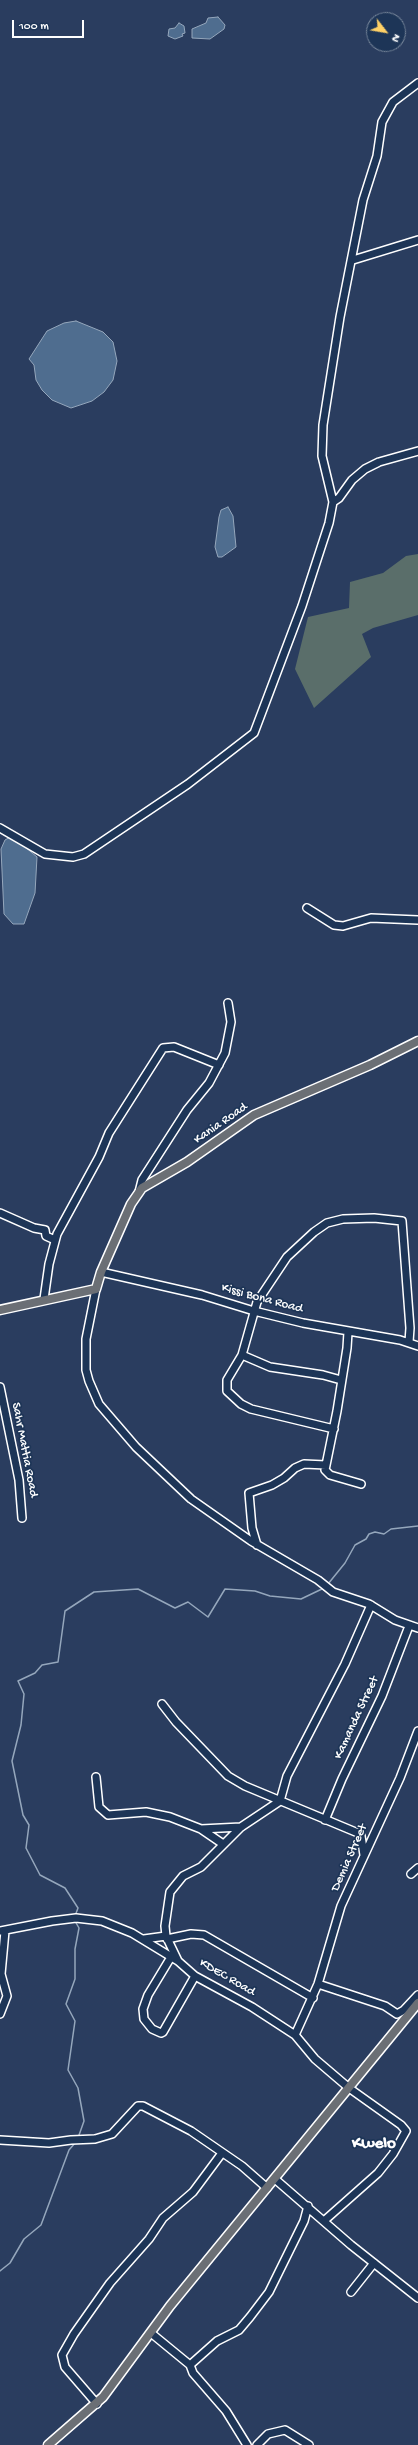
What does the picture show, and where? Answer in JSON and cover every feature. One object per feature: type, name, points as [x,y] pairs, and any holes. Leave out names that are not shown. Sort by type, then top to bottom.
[{"type":"main road","name":"Kania Road","points":[[96,1289],[101,1272],[131,1204],[139,1192],[151,1182],[187,1162],[254,1115],[370,1065],[418,1041]]},
{"type":"main road","points":[[0,1310],[44,1299],[96,1289]]},
{"type":"main road","points":[[48,2445],[97,2404],[170,2306],[418,2003]]},
{"type":"street","points":[[0,828],[45,854],[73,857],[84,854],[188,784],[254,733],[323,544],[332,502],[322,456],[323,425],[340,317],[353,260],[363,200],[377,156],[382,122],[393,102],[400,94],[418,83]]},
{"type":"street","points":[[353,260],[418,240]]},
{"type":"street","points":[[332,502],[339,498],[352,480],[365,469],[384,460],[418,451]]},
{"type":"street","points":[[307,908],[334,925],[343,926],[372,918],[418,920]]},
{"type":"street","points":[[139,1192],[142,1180],[187,1110],[209,1083],[219,1065],[231,1032],[228,1003]]},
{"type":"street","points":[[44,1299],[48,1264],[55,1240],[109,1133],[163,1048],[174,1047],[219,1065]]},
{"type":"street","points":[[0,1213],[34,1228],[45,1230],[46,1236],[55,1240]]},
{"type":"street","points":[[334,1429],[251,1408],[241,1404],[229,1395],[228,1385],[231,1372],[242,1355],[250,1334],[254,1311],[264,1292],[287,1257],[321,1227],[342,1219],[374,1218],[402,1221],[410,1328],[409,1342]]},
{"type":"street","name":"Kissi Bona Road","points":[[101,1272],[202,1294],[254,1311],[348,1332],[409,1342],[418,1346]]},
{"type":"street","points":[[96,1289],[88,1323],[86,1355],[89,1381],[99,1404],[136,1447],[191,1499],[257,1545],[327,1586],[334,1592],[371,1605],[409,1626],[418,1628]]},
{"type":"street","points":[[348,1332],[348,1348],[341,1380],[334,1429],[325,1470],[330,1475],[361,1484]]},
{"type":"street","points":[[242,1355],[270,1367],[323,1375],[341,1380]]},
{"type":"street","name":"Sahr Mattia Road","points":[[0,1387],[19,1480],[22,1518]]},
{"type":"street","points":[[257,1545],[252,1528],[249,1492],[284,1478],[295,1468],[304,1464],[326,1465]]},
{"type":"street","points":[[178,1961],[166,1938],[165,1926],[170,1892],[177,1881],[201,1867],[241,1827],[280,1801],[287,1776],[342,1671],[371,1605]]},
{"type":"street","name":"Kamanda Street","points":[[326,1820],[342,1780],[382,1696],[409,1626]]},
{"type":"street","points":[[162,1704],[176,1722],[228,1776],[245,1786],[360,1835],[364,1855]]},
{"type":"street","name":"Demia Street","points":[[295,2035],[313,1998],[339,1912],[400,1778],[418,1731]]},
{"type":"street","points":[[96,1777],[99,1807],[108,1815],[146,1812],[170,1817],[201,1829],[223,1844]]},
{"type":"street","points":[[201,1829],[241,1827]]},
{"type":"street","points":[[411,1874],[418,1868]]},
{"type":"street","name":"KDEC Road","points":[[2,1931],[74,1919],[102,1921],[144,1939],[178,1961],[195,1976],[252,2007],[295,2035],[315,2059],[349,2088],[401,2125],[406,2132],[401,2143],[378,2173],[325,2220]]},
{"type":"street","points":[[0,2014],[7,1996],[1,1974],[2,1931]]},
{"type":"street","points":[[144,1939],[166,1938],[192,1934],[204,1935],[313,1998]]},
{"type":"street","points":[[171,1957],[148,1995],[143,2009],[144,2019],[152,2029],[160,2033],[163,2032],[195,1976]]},
{"type":"street","points":[[318,1984],[385,2006],[397,2014],[404,2010],[418,1995]]},
{"type":"street","points":[[0,2140],[49,2143],[95,2139],[112,2134],[138,2106],[143,2106],[180,2125],[222,2153],[267,2188]]},
{"type":"street","points":[[97,2404],[65,2367],[62,2355],[74,2334],[110,2283],[149,2239],[163,2218],[193,2192],[222,2153]]},
{"type":"street","points":[[275,2179],[374,2263],[418,2298]]},
{"type":"street","points":[[190,2365],[217,2341],[239,2330],[250,2318],[269,2292],[304,2221],[308,2206]]},
{"type":"street","points":[[351,2292],[374,2263]]},
{"type":"street","points":[[151,2333],[190,2365],[193,2373],[226,2411],[247,2445]]},
{"type":"street","points":[[257,2445],[268,2434],[285,2430],[309,2445]]},
{"type":"green space","points":[[418,554],[418,615],[373,628],[362,634],[371,657],[314,708],[295,669],[308,617],[349,608],[350,582],[383,573],[406,556]]},
{"type":"water","points":[[218,17],[225,25],[224,29],[210,39],[192,38],[192,29],[206,23],[208,18]]},
{"type":"water","points":[[179,23],[184,26],[185,33],[182,34],[183,36],[175,39],[168,36],[169,29],[175,28]]},
{"type":"water","points":[[76,321],[103,332],[113,342],[117,361],[113,380],[104,392],[92,401],[71,408],[52,400],[42,390],[36,380],[34,365],[29,359],[47,331],[64,323]]},
{"type":"water","points":[[228,507],[233,516],[236,547],[222,557],[218,557],[215,547],[219,517],[221,510]]},
{"type":"water","points":[[12,836],[37,857],[35,893],[24,924],[13,924],[4,914],[1,849],[5,840]]},
{"type":"waterway","points":[[328,1584],[345,1563],[355,1545],[366,1539],[369,1534],[375,1532],[384,1534],[391,1529],[418,1526]]},
{"type":"waterway","points":[[75,1916],[78,1908],[65,1888],[40,1875],[26,1848],[29,1825],[23,1815],[12,1761],[21,1725],[24,1694],[18,1681],[35,1673],[42,1665],[58,1662],[65,1611],[94,1592],[138,1589],[175,1608],[188,1602],[208,1617],[225,1589],[255,1591],[270,1596],[301,1599],[324,1588]]},
{"type":"waterway","points":[[75,1921],[79,1928],[75,1949],[75,1979],[66,2004],[75,2021],[68,2070],[78,2088],[84,2121],[78,2138]]},
{"type":"waterway","points":[[0,2271],[10,2263],[24,2239],[41,2225],[69,2150],[75,2143]]},
{"type":"district","name":"Kwelo","points":[[374,2144]]}]
